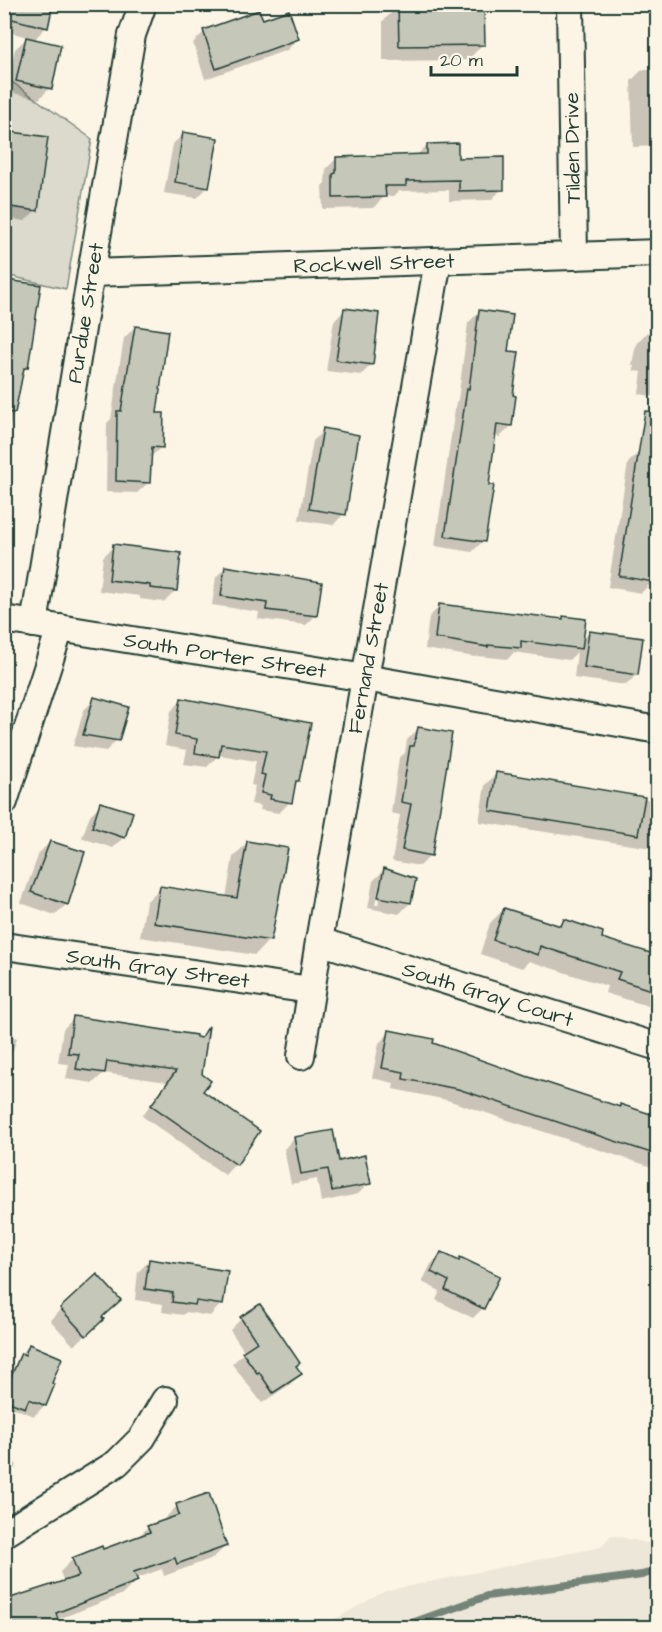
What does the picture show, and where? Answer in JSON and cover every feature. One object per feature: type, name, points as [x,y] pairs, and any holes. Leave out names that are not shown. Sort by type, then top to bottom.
[{"type":"street","name":"Purdue Street","points":[[34,624],[132,35],[143,4]]},
{"type":"street","name":"Tilden Drive","points":[[570,4],[574,256]]},
{"type":"street","name":"Rockwell Street","points":[[91,273],[657,253]]},
{"type":"street","name":"Fernand Street","points":[[301,1056],[438,261]]},
{"type":"street","name":"South Porter Street","points":[[4,619],[365,678],[657,730]]},
{"type":"street","points":[[4,802],[60,628]]},
{"type":"street","name":"South Gray Court","points":[[319,941],[657,1047]]},
{"type":"street","name":"South Gray Street","points":[[4,946],[311,990]]},
{"type":"street","points":[[4,1534],[117,1463],[141,1438],[165,1400]]},
{"type":"shaded area","points":[[5,77],[92,139],[66,289],[5,275]]},
{"type":"shaded area","points":[[611,1535],[657,1545],[657,1627],[321,1627],[385,1591],[601,1547]]},
{"type":"building","points":[[4,4],[53,4],[48,28],[4,17]]},
{"type":"building","points":[[398,4],[484,4],[485,45],[399,46]]},
{"type":"building","points":[[259,10],[263,19],[289,10],[299,39],[216,69],[203,30]]},
{"type":"building","points":[[26,37],[61,45],[52,89],[16,81]]},
{"type":"building","points":[[12,132],[48,137],[38,211],[4,206],[4,179]]},
{"type":"building","points":[[183,132],[218,138],[209,188],[175,182]]},
{"type":"building","points":[[458,143],[458,158],[504,157],[504,190],[459,191],[459,180],[406,181],[406,186],[385,186],[386,197],[333,198],[336,157],[427,154],[427,144]]},
{"type":"building","points":[[7,280],[41,285],[28,368],[24,368],[15,413],[4,412],[4,292]]},
{"type":"building","points":[[344,308],[379,313],[373,365],[336,360]]},
{"type":"building","points":[[479,310],[513,315],[508,351],[519,352],[513,395],[516,396],[512,426],[497,424],[489,485],[494,485],[485,542],[445,536],[467,389],[469,389]]},
{"type":"building","points":[[135,326],[168,331],[157,413],[164,413],[163,448],[152,447],[150,483],[116,481],[117,411],[121,411]]},
{"type":"building","points":[[645,411],[657,412],[657,557],[653,582],[619,576]]},
{"type":"building","points":[[323,428],[359,435],[346,515],[309,509]]},
{"type":"building","points":[[113,544],[181,553],[177,591],[109,580]]},
{"type":"building","points":[[225,566],[322,582],[317,616],[266,610],[267,603],[221,596]]},
{"type":"building","points":[[439,604],[563,619],[563,616],[586,619],[582,649],[521,641],[521,648],[488,645],[488,647],[435,638]]},
{"type":"building","points":[[589,631],[643,638],[638,675],[584,667]]},
{"type":"building","points":[[94,697],[129,707],[119,741],[83,735]]},
{"type":"building","points":[[181,698],[311,723],[292,803],[270,799],[271,795],[261,793],[265,775],[261,774],[266,751],[221,744],[219,757],[195,753],[197,739],[175,735]]},
{"type":"building","points":[[418,727],[452,733],[432,856],[402,850],[411,804],[401,802],[410,746],[414,746]]},
{"type":"building","points":[[496,772],[645,797],[638,835],[490,811]]},
{"type":"building","points":[[100,802],[133,812],[125,838],[92,827]]},
{"type":"building","points":[[50,841],[85,852],[68,905],[31,892]]},
{"type":"building","points":[[247,841],[288,848],[271,941],[154,923],[160,886],[237,898]]},
{"type":"building","points":[[384,868],[416,879],[411,903],[378,897]]},
{"type":"building","points":[[504,908],[561,926],[564,919],[603,932],[602,938],[657,955],[657,992],[617,979],[620,972],[540,946],[538,955],[493,940]]},
{"type":"building","points":[[73,1016],[196,1035],[201,1038],[209,1026],[202,1074],[211,1081],[203,1091],[260,1131],[237,1165],[151,1105],[176,1071],[107,1061],[105,1073],[76,1069],[79,1054],[68,1053]]},
{"type":"building","points":[[389,1030],[434,1039],[433,1043],[526,1076],[620,1107],[620,1104],[657,1116],[657,1155],[458,1089],[403,1079],[404,1072],[382,1068]]},
{"type":"building","points":[[333,1130],[339,1161],[365,1155],[371,1184],[332,1191],[328,1169],[301,1174],[294,1137]]},
{"type":"building","points":[[441,1252],[459,1261],[460,1257],[500,1276],[484,1309],[445,1290],[449,1281],[431,1272]]},
{"type":"building","points":[[149,1259],[228,1271],[223,1305],[196,1301],[195,1305],[172,1302],[173,1293],[145,1289]]},
{"type":"building","points":[[97,1274],[121,1300],[86,1336],[60,1308]]},
{"type":"building","points":[[260,1304],[300,1363],[296,1366],[302,1374],[273,1393],[242,1352],[257,1342],[240,1317]]},
{"type":"building","points":[[29,1344],[62,1358],[46,1406],[29,1399],[25,1408],[4,1400],[4,1394],[21,1353],[25,1355]]},
{"type":"building","points":[[209,1493],[227,1546],[177,1564],[175,1558],[134,1572],[138,1581],[56,1613],[60,1628],[4,1628],[4,1600],[79,1576],[72,1558],[102,1546],[103,1549],[150,1532],[147,1526],[179,1515],[176,1504]]},
{"type":"waterway","points":[[398,1628],[487,1596],[642,1575],[658,1570]]}]
